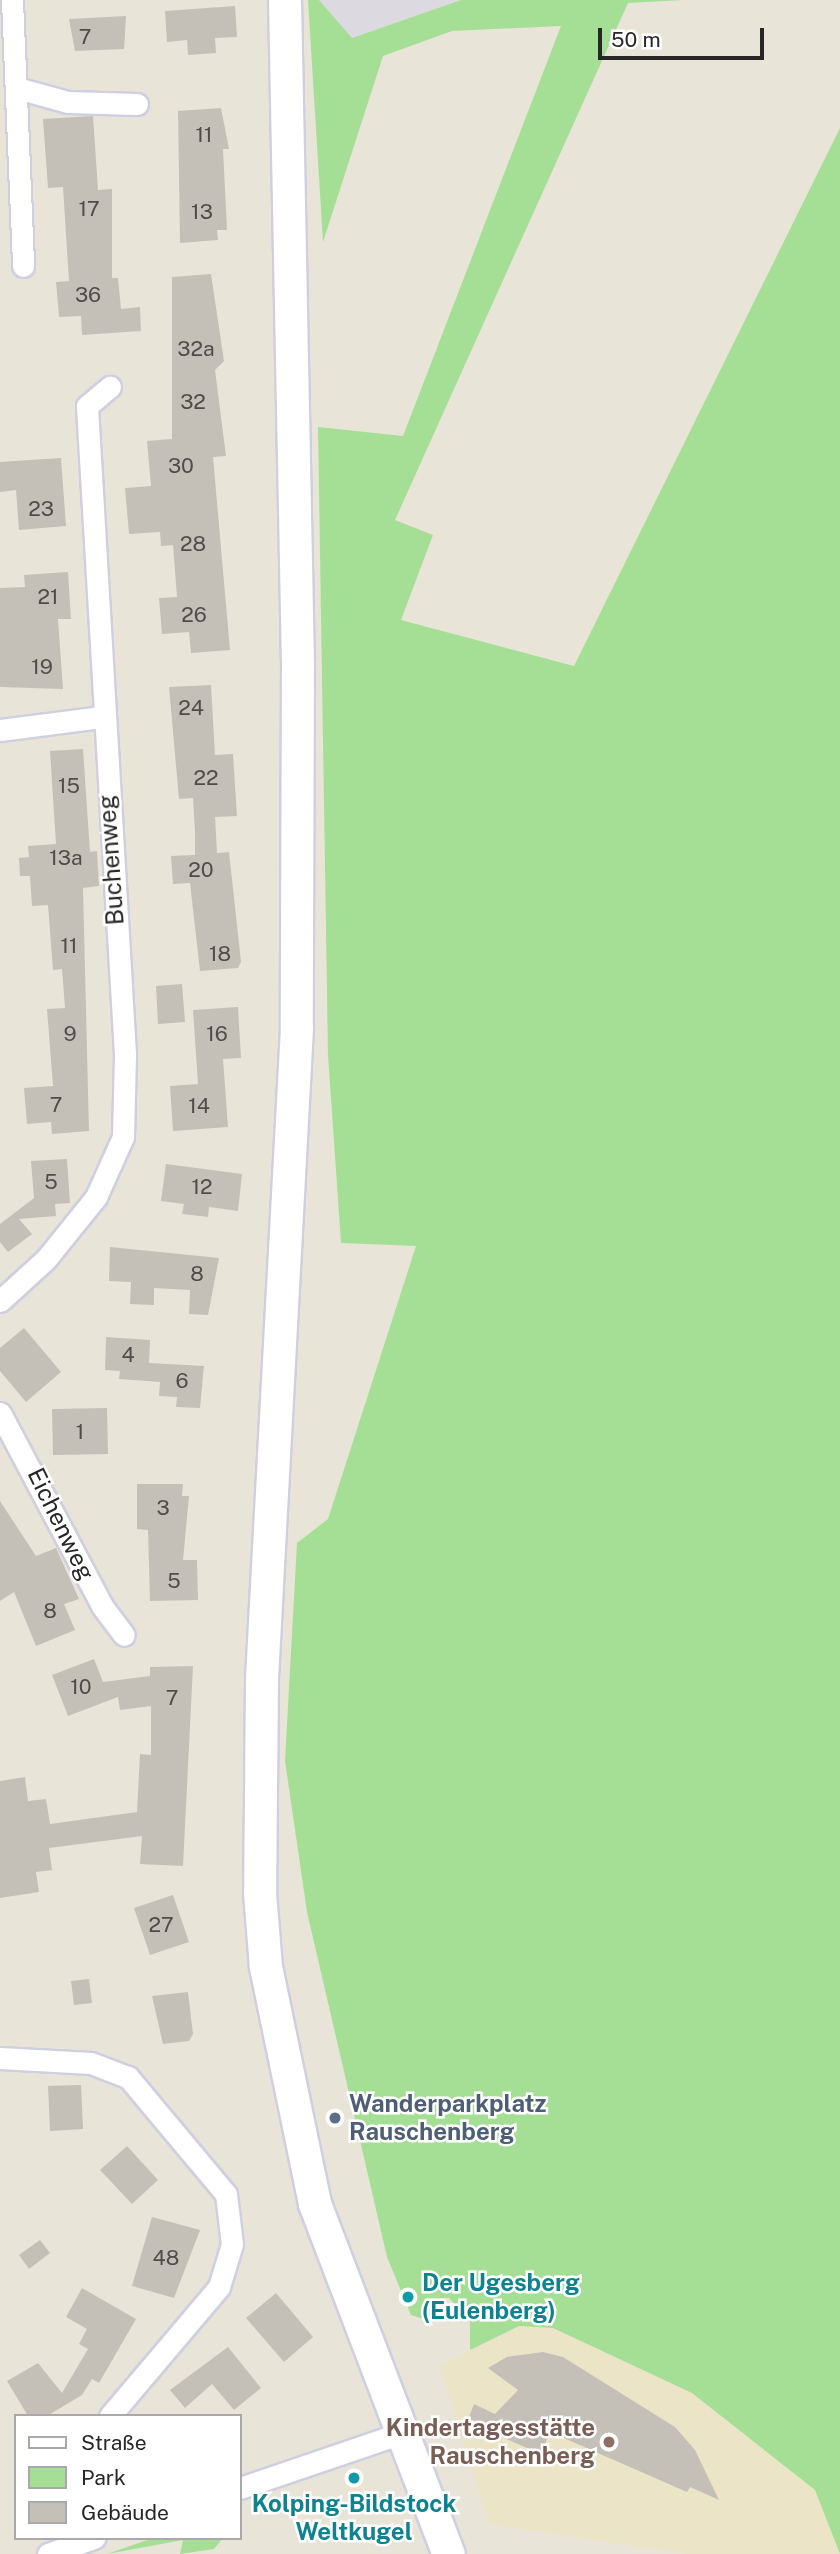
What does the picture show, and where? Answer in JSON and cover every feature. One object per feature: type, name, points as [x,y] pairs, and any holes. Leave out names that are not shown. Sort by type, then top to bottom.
[{"type":"main road","points":[[285,0],[298,662],[298,1028],[262,1678],[260,1893],[266,1967],[315,2204],[449,2554]]},
{"type":"street","points":[[12,0],[23,266]]},
{"type":"street","points":[[17,88],[68,102],[137,104]]},
{"type":"street","name":"Buchenweg","points":[[0,1301],[46,1259],[96,1197],[123,1137],[125,1054],[101,717],[87,405],[110,387]]},
{"type":"street","points":[[0,730],[101,717]]},
{"type":"street","name":"Eichenweg","points":[[0,1413],[102,1606],[124,1635]]},
{"type":"street","points":[[0,2058],[90,2063],[128,2077],[226,2194],[232,2244],[219,2287],[112,2414]]},
{"type":"street","points":[[242,2487],[402,2433]]},
{"type":"street","points":[[48,2554],[88,2540]]},
{"type":"shaded area","points":[[319,0],[461,0],[352,38]]},
{"type":"shaded area","name":"Kindertagesstätte Rauschenberg","points":[[519,2326],[553,2328],[692,2393],[815,2490],[840,2554],[689,2554],[489,2524],[440,2366]]},
{"type":"green space","points":[[308,0],[319,0],[352,38],[461,0],[683,0],[628,3],[395,520],[433,535],[401,620],[574,666],[840,128],[840,2554],[815,2490],[692,2393],[553,2328],[519,2326],[470,2350],[470,2322],[448,2297],[430,2321],[411,2315],[387,2257],[307,1912],[285,1761],[297,1543],[328,1519],[416,1246],[341,1243],[328,1055],[318,427],[403,436],[561,26],[452,31],[383,56],[323,242]]},
{"type":"green space","points":[[147,2540],[183,2540],[107,2554]]},
{"type":"green space","points":[[183,2540],[221,2540],[214,2549],[180,2554]]},
{"type":"building","points":[[235,6],[237,37],[215,38],[216,53],[188,55],[187,40],[167,42],[165,11]]},
{"type":"building","points":[[126,16],[124,49],[75,51],[69,19]]},
{"type":"building","points":[[221,108],[229,149],[223,149],[227,230],[217,230],[218,240],[180,243],[178,111]]},
{"type":"building","points":[[93,116],[98,190],[112,189],[112,278],[118,278],[121,309],[140,307],[141,331],[82,335],[81,316],[59,317],[56,282],[69,281],[63,187],[48,188],[43,119]]},
{"type":"building","points":[[211,274],[224,361],[215,370],[226,456],[213,457],[230,650],[191,653],[189,632],[162,634],[159,598],[177,597],[173,545],[161,546],[160,532],[129,534],[125,488],[151,486],[147,441],[172,439],[172,277]]},
{"type":"building","points":[[61,458],[66,526],[19,530],[16,490],[0,492],[0,462]]},
{"type":"building","points":[[68,572],[71,619],[58,619],[63,689],[0,687],[0,588],[25,587],[24,575]]},
{"type":"building","points":[[211,685],[215,755],[233,754],[237,816],[215,817],[217,853],[229,852],[241,962],[238,968],[200,971],[190,883],[173,884],[171,856],[195,855],[195,832],[193,798],[179,799],[169,687]]},
{"type":"building","points":[[83,749],[90,852],[97,851],[99,886],[83,888],[89,1131],[52,1134],[51,1122],[27,1124],[24,1088],[53,1086],[47,1009],[65,1008],[62,969],[53,970],[48,905],[32,906],[30,876],[20,876],[19,858],[29,857],[28,846],[56,844],[50,751]]},
{"type":"building","points":[[182,984],[185,1022],[158,1024],[156,986]]},
{"type":"building","points":[[238,1007],[241,1058],[223,1059],[228,1127],[173,1131],[170,1086],[198,1084],[193,1010]]},
{"type":"building","points":[[67,1159],[70,1203],[55,1204],[56,1216],[19,1219],[32,1234],[8,1252],[0,1242],[0,1224],[34,1198],[31,1161]]},
{"type":"building","points":[[166,1164],[242,1174],[238,1211],[209,1207],[208,1217],[182,1214],[184,1204],[161,1201]]},
{"type":"building","points":[[110,1247],[219,1258],[208,1315],[189,1314],[190,1290],[154,1288],[154,1305],[130,1304],[131,1282],[109,1281]]},
{"type":"building","points":[[24,1328],[61,1372],[26,1402],[0,1371],[0,1348]]},
{"type":"building","points":[[106,1337],[150,1340],[149,1363],[204,1366],[200,1408],[176,1407],[177,1397],[159,1396],[160,1382],[119,1379],[120,1371],[105,1370]]},
{"type":"building","points":[[107,1408],[108,1454],[53,1455],[52,1409]]},
{"type":"building","points":[[137,1484],[183,1484],[182,1496],[189,1496],[183,1560],[197,1560],[198,1600],[150,1601],[148,1530],[137,1529]]},
{"type":"building","points":[[0,1501],[36,1556],[56,1548],[79,1599],[64,1604],[75,1630],[36,1646],[14,1592],[0,1601]]},
{"type":"building","points":[[94,1659],[103,1682],[150,1676],[150,1667],[193,1666],[183,1866],[140,1864],[142,1836],[49,1848],[52,1870],[36,1872],[39,1892],[0,1898],[0,1781],[25,1777],[28,1801],[46,1799],[50,1824],[137,1812],[140,1754],[151,1755],[151,1706],[120,1710],[118,1697],[68,1716],[52,1675]]},
{"type":"building","points":[[173,1895],[189,1942],[150,1955],[134,1908]]},
{"type":"building","points":[[89,1979],[92,2003],[74,2005],[71,1981]]},
{"type":"building","points":[[188,1992],[193,2034],[189,2041],[163,2044],[152,1996]]},
{"type":"building","points":[[81,2085],[83,2129],[50,2131],[48,2086]]},
{"type":"building","points":[[127,2146],[158,2180],[132,2204],[100,2170]]},
{"type":"building","points":[[152,2217],[200,2230],[174,2298],[132,2286]]},
{"type":"building","points":[[40,2240],[50,2253],[29,2269],[19,2255]]},
{"type":"building","points":[[82,2288],[136,2319],[99,2383],[92,2379],[82,2395],[50,2414],[27,2414],[7,2381],[38,2363],[62,2393],[88,2349],[79,2344],[87,2329],[66,2317]]},
{"type":"building","points":[[276,2293],[313,2337],[284,2362],[246,2318]]},
{"type":"building","points":[[228,2347],[261,2388],[234,2410],[212,2384],[185,2408],[170,2390]]},
{"type":"building","points":[[543,2352],[563,2357],[675,2427],[695,2450],[719,2500],[690,2487],[687,2492],[550,2432],[541,2454],[467,2422],[474,2404],[495,2414],[518,2390],[488,2368],[507,2357]]},
{"type":"place","name":"Wanderparkplatz Rauschenberg","points":[[335,2118]]},
{"type":"place","name":"Der Ugesberg (Eulenberg)","points":[[408,2297]]},
{"type":"place","name":"Kindertagesstätte Rauschenberg","points":[[609,2442]]},
{"type":"place","name":"Kolping-Bildstock Weltkugel","points":[[354,2478]]}]
